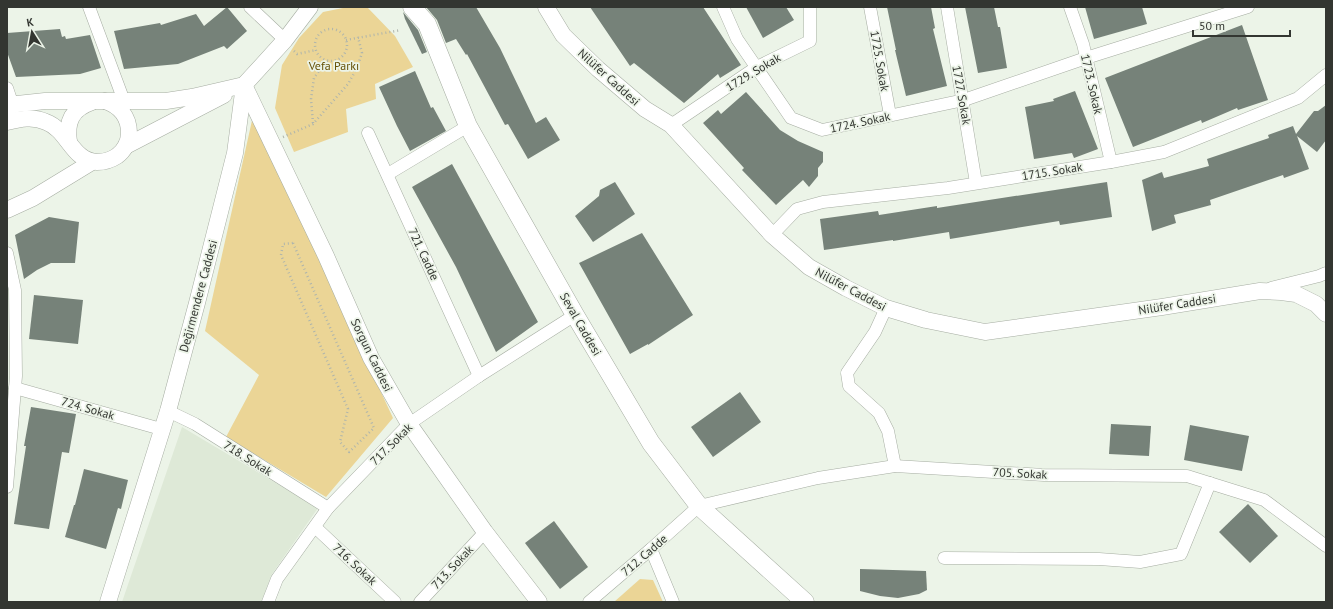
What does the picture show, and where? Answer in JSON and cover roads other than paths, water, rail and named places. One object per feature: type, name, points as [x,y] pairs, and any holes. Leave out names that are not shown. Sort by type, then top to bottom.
[{"type":"main road","name":"Seval Caddesi","points":[[412,7],[427,24],[468,126],[575,315],[651,443],[699,506],[801,600]]},
{"type":"street","points":[[89,7],[124,101]]},
{"type":"street","points":[[250,7],[285,40]]},
{"type":"street","points":[[126,146],[244,85],[285,40],[310,7]]},
{"type":"street","name":"Nilüfer Caddesi","points":[[546,7],[563,35],[598,69],[645,109],[671,125],[772,235],[809,267],[886,308],[926,320],[985,332],[1162,307],[1260,291],[1296,294],[1316,304],[1326,314]]},
{"type":"street","name":"1724. Sokak","points":[[723,7],[737,39],[791,118],[822,130],[964,100],[1223,11],[1248,7]]},
{"type":"street","name":"1729. Sokak","points":[[671,125],[757,67],[810,41],[810,7]]},
{"type":"street","name":"1725. Sokak","points":[[870,7],[890,115]]},
{"type":"street","name":"1727. Sokak","points":[[947,7],[964,100],[976,183]]},
{"type":"street","name":"1723. Sokak","points":[[1070,7],[1083,44],[1111,162]]},
{"type":"street","name":"1715. Sokak","points":[[772,235],[797,209],[823,202],[940,189],[1111,162],[1164,152],[1298,98],[1326,75]]},
{"type":"street","points":[[7,88],[10,106],[45,101],[166,101],[192,97],[244,85]]},
{"type":"street","name":"Sorgun Caddesi","points":[[244,85],[326,256],[372,358],[409,424],[485,532],[539,602]]},
{"type":"street","name":"Değirmendere Caddesi","points":[[108,602],[168,411],[197,303],[235,153],[244,85]]},
{"type":"street","points":[[7,122],[26,118],[48,122],[57,129],[69,142],[74,151],[82,158],[92,162],[103,162],[120,154],[126,146],[129,132],[126,118],[121,110],[113,104],[98,101],[83,105],[75,112],[70,121],[68,131],[69,142]]},
{"type":"street","points":[[388,174],[468,126]]},
{"type":"street","name":"721. Cadde","points":[[368,133],[480,376]]},
{"type":"street","points":[[7,210],[33,198],[92,162]]},
{"type":"street","points":[[7,253],[15,290],[15,388],[9,441],[7,487]]},
{"type":"street","points":[[1260,291],[1326,273]]},
{"type":"street","points":[[886,308],[875,332],[847,373],[849,386],[879,413],[888,431],[895,466]]},
{"type":"street","name":"717. Sokak","points":[[268,602],[277,579],[328,508],[409,424],[575,315]]},
{"type":"street","name":"724. Sokak","points":[[15,388],[162,429]]},
{"type":"street","name":"718. Sokak","points":[[168,411],[195,424],[328,508]]},
{"type":"street","name":"705. Sokak","points":[[699,506],[818,478],[895,466],[1044,475],[1188,476],[1264,500],[1326,546]]},
{"type":"street","points":[[944,558],[1098,559],[1140,562],[1181,554],[1210,483]]},
{"type":"street","name":"712. Cadde","points":[[589,602],[699,506]]},
{"type":"street","name":"716. Sokak","points":[[315,526],[395,602]]},
{"type":"street","name":"713. Sokak","points":[[420,602],[485,532]]},
{"type":"street","points":[[651,549],[673,602]]},
{"type":"park label","name":"Vefa Parkı","points":[[334,65]]}]
